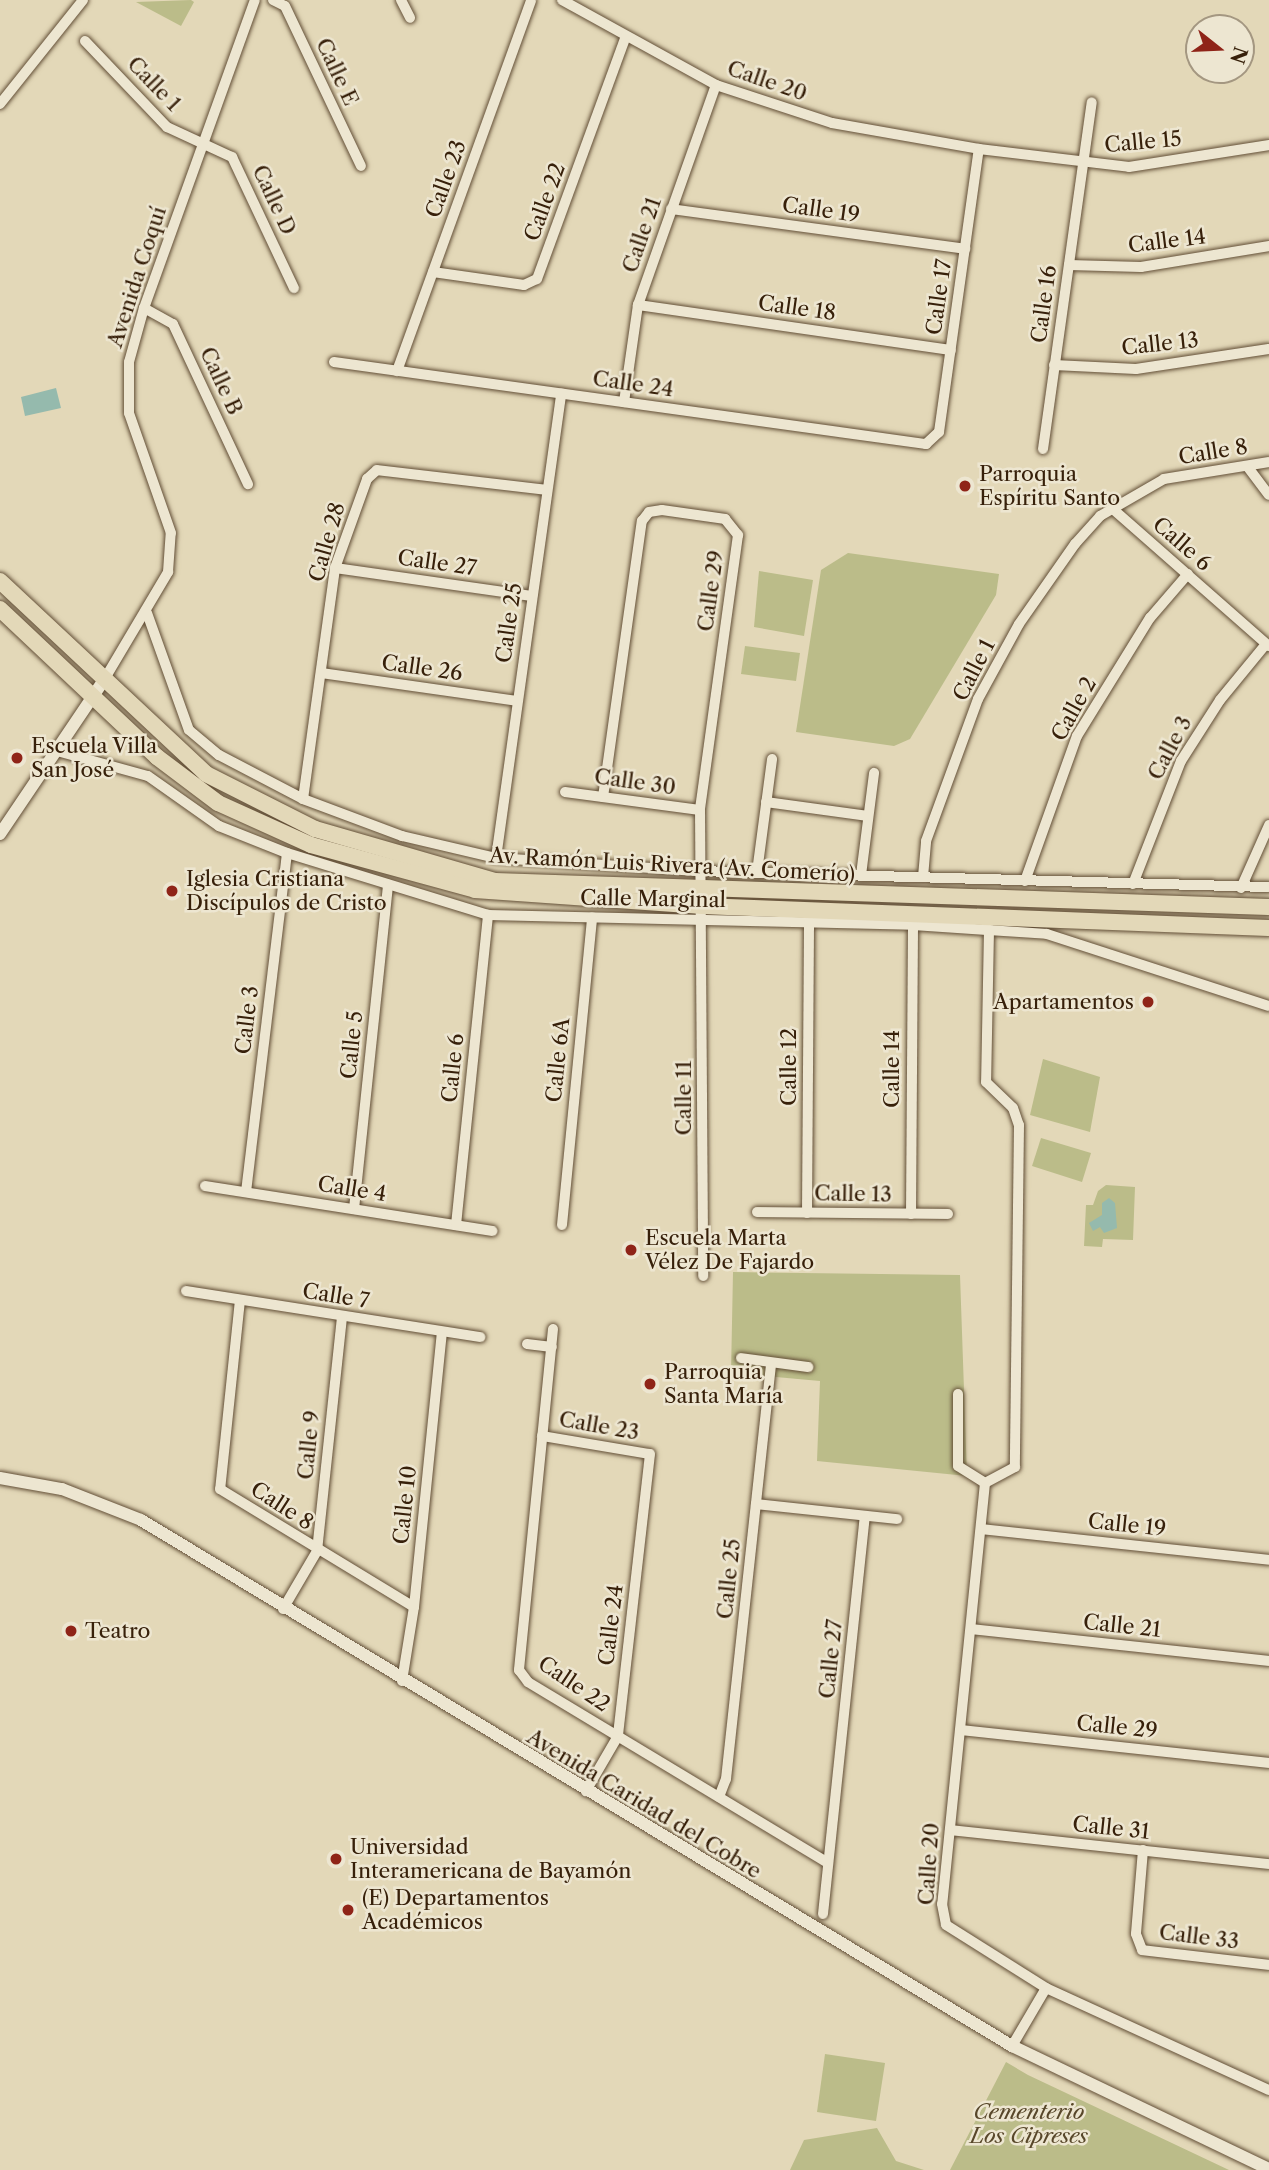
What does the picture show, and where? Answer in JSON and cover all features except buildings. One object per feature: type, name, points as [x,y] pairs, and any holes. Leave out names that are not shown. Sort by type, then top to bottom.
[{"type":"highway","name":"Av. Ramón Luis Rivera (Av. Comerío)","points":[[0,581],[206,774],[314,829],[495,881],[702,906],[1269,906]]},
{"type":"highway","name":"Av. Ramón Luis Rivera (Av. Comerío)","points":[[0,608],[157,757],[218,803],[311,845],[495,894],[702,906],[1269,928]]},
{"type":"street","points":[[0,104],[83,0]]},
{"type":"street","name":"Avenida Coquí","points":[[104,680],[147,613],[168,572],[171,533],[129,413],[129,362],[144,308],[254,0]]},
{"type":"street","name":"Calle E","points":[[273,0],[285,6],[361,166]]},
{"type":"street","points":[[401,0],[410,18]]},
{"type":"street","name":"Calle 23","points":[[397,370],[531,0]]},
{"type":"street","name":"Calle 20","points":[[562,0],[625,38],[716,85],[832,123],[979,149]]},
{"type":"street","name":"Calle 22","points":[[433,272],[524,285],[537,279],[625,38]]},
{"type":"street","name":"Calle 1","points":[[85,40],[167,127],[203,143]]},
{"type":"street","name":"Calle 21","points":[[624,402],[638,305],[716,85]]},
{"type":"street","name":"Calle 16","points":[[1043,449],[1092,102]]},
{"type":"street","name":"Calle D","points":[[203,143],[232,157],[294,289]]},
{"type":"street","name":"Calle 15","points":[[979,149],[1082,164],[1129,167],[1269,145]]},
{"type":"street","name":"Calle 17","points":[[926,444],[939,432],[979,149]]},
{"type":"street","name":"Calle 19","points":[[671,209],[965,249]]},
{"type":"street","name":"Calle 14","points":[[1069,265],[1141,267],[1269,246]]},
{"type":"street","name":"Calle 18","points":[[638,305],[951,350]]},
{"type":"street","name":"Calle B","points":[[144,308],[173,324],[248,484]]},
{"type":"street","name":"Calle 13","points":[[1055,365],[1136,369],[1269,349]]},
{"type":"street","name":"Calle 24","points":[[334,362],[926,444]]},
{"type":"street","name":"Calle 25","points":[[496,858],[561,394]]},
{"type":"street","name":"Calle 8","points":[[1164,479],[1269,462]]},
{"type":"street","points":[[1247,466],[1269,495]]},
{"type":"street","name":"Calle 28","points":[[303,799],[335,568],[367,480],[377,470],[547,490]]},
{"type":"street","name":"Calle 6","points":[[1164,479],[1114,510],[1268,645]]},
{"type":"street","name":"Calle 29","points":[[603,797],[642,521],[649,512],[662,510],[725,519],[738,535],[700,810],[698,871]]},
{"type":"street","name":"Calle 1","points":[[923,877],[926,841],[978,699],[1018,624],[1075,544],[1100,516],[1114,510]]},
{"type":"street","name":"Calle 27","points":[[335,568],[532,596]]},
{"type":"street","name":"Calle 2","points":[[1026,881],[1077,736],[1150,618],[1188,574]]},
{"type":"street","name":"Calle Marginal","points":[[147,613],[188,730],[219,755],[303,799],[402,836],[496,858],[698,871],[1269,887]]},
{"type":"street","name":"Calle 3","points":[[1132,884],[1181,761],[1220,700],[1268,645]]},
{"type":"street","name":"Calle 26","points":[[321,673],[517,701]]},
{"type":"street","points":[[0,834],[104,680]]},
{"type":"street","name":"Calle Marginal","points":[[57,751],[148,776],[219,825],[287,853],[488,915],[592,917],[702,906],[809,921],[1047,933],[1088,943],[1269,1006]]},
{"type":"street","points":[[757,872],[772,759]]},
{"type":"street","points":[[861,875],[874,773]]},
{"type":"street","name":"Calle 30","points":[[565,792],[700,810]]},
{"type":"street","points":[[766,802],[868,816]]},
{"type":"street","points":[[1241,888],[1269,825]]},
{"type":"street","name":"Calle 3","points":[[246,1192],[287,853]]},
{"type":"street","name":"Calle 11","points":[[698,871],[702,906],[703,1276]]},
{"type":"street","name":"Calle 5","points":[[354,1209],[388,885]]},
{"type":"street","name":"Calle 6","points":[[456,1225],[488,915]]},
{"type":"street","name":"Calle 6A","points":[[562,1225],[592,917]]},
{"type":"street","name":"Calle 12","points":[[807,1213],[809,921]]},
{"type":"street","name":"Calle 14","points":[[911,1214],[913,925]]},
{"type":"street","points":[[958,1394],[958,1466],[985,1483],[1015,1467],[1019,1173],[1017,1119],[1013,1108],[990,1089],[985,1072],[989,930]]},
{"type":"street","name":"Calle 4","points":[[205,1186],[492,1231]]},
{"type":"street","name":"Calle 13","points":[[757,1212],[948,1214]]},
{"type":"street","name":"Calle 7","points":[[186,1291],[480,1337]]},
{"type":"street","name":"Calle 8","points":[[240,1300],[220,1489],[317,1551],[414,1607]]},
{"type":"street","name":"Calle 9","points":[[283,1609],[317,1551],[341,1317]]},
{"type":"street","name":"Calle 22","points":[[553,1329],[519,1670],[528,1682],[828,1863]]},
{"type":"street","name":"Calle 10","points":[[402,1681],[414,1607],[442,1332]]},
{"type":"street","points":[[527,1344],[552,1347]]},
{"type":"street","points":[[741,1359],[808,1367]]},
{"type":"street","name":"Calle 25","points":[[719,1797],[726,1779],[771,1363]]},
{"type":"street","name":"Calle 23","points":[[542,1436],[650,1454]]},
{"type":"street","name":"Calle 24","points":[[586,1791],[618,1736],[650,1454]]},
{"type":"street","name":"Avenida Caridad del Cobre","points":[[0,1478],[62,1489],[132,1516],[1012,2046],[1269,2169]]},
{"type":"street","name":"Calle 20","points":[[985,1483],[942,1904],[946,1925],[1046,1988],[1269,2090]]},
{"type":"street","points":[[756,1504],[897,1519]]},
{"type":"street","name":"Calle 27","points":[[823,1914],[865,1516]]},
{"type":"street","name":"Calle 19","points":[[981,1529],[1269,1560]]},
{"type":"street","name":"Calle 21","points":[[971,1629],[1269,1661]]},
{"type":"street","name":"Calle 29","points":[[961,1730],[1269,1763]]},
{"type":"street","name":"Calle 31","points":[[950,1830],[1269,1864]]},
{"type":"street","name":"Calle 33","points":[[1143,1850],[1136,1934],[1142,1950],[1269,1965]]},
{"type":"street","points":[[1012,2046],[1046,1988]]},
{"type":"green space","points":[[136,2],[194,2],[181,26]]},
{"type":"green space","points":[[848,553],[999,574],[996,595],[910,739],[894,746],[796,732],[821,570]]},
{"type":"green space","points":[[759,571],[813,580],[804,636],[754,627]]},
{"type":"green space","points":[[745,646],[800,653],[796,681],[741,674]]},
{"type":"green space","points":[[1043,1059],[1100,1077],[1090,1132],[1030,1115]]},
{"type":"green space","points":[[1041,1138],[1091,1153],[1082,1182],[1032,1166]]},
{"type":"green space","points":[[1106,1185],[1135,1187],[1133,1240],[1103,1239],[1102,1247],[1084,1246],[1086,1205],[1093,1205],[1098,1191]]},
{"type":"green space","points":[[733,1272],[960,1275],[967,1476],[817,1461],[820,1381],[731,1373]]},
{"type":"green space","points":[[825,2054],[885,2063],[876,2121],[817,2112]]},
{"type":"green space","name":"Cementerio Los Cipreses","points":[[1006,2062],[1028,2075],[1229,2170],[950,2170]]},
{"type":"green space","points":[[877,2128],[896,2161],[924,2170],[790,2170],[804,2140]]},
{"type":"water","points":[[56,388],[61,408],[25,416],[21,397]]},
{"type":"water","points":[[1109,1198],[1115,1203],[1117,1228],[1104,1233],[1100,1227],[1093,1231],[1089,1223],[1102,1215],[1102,1203]]},
{"type":"place","name":"Parroquia Espíritu Santo","points":[[965,486]]},
{"type":"place","name":"Escuela Villa San José","points":[[17,758]]},
{"type":"place","name":"Iglesia Cristiana Discípulos de Cristo","points":[[172,891]]},
{"type":"place","name":"Apartamentos","points":[[1148,1002]]},
{"type":"place","name":"Escuela Marta Vélez De Fajardo","points":[[631,1250]]},
{"type":"place","name":"Parroquia Santa María","points":[[650,1384]]},
{"type":"place","name":"Teatro","points":[[71,1631]]},
{"type":"place","name":"Universidad Interamericana de Bayamón","points":[[336,1859]]},
{"type":"place","name":"(E) Departamentos Académicos","points":[[348,1910]]}]
